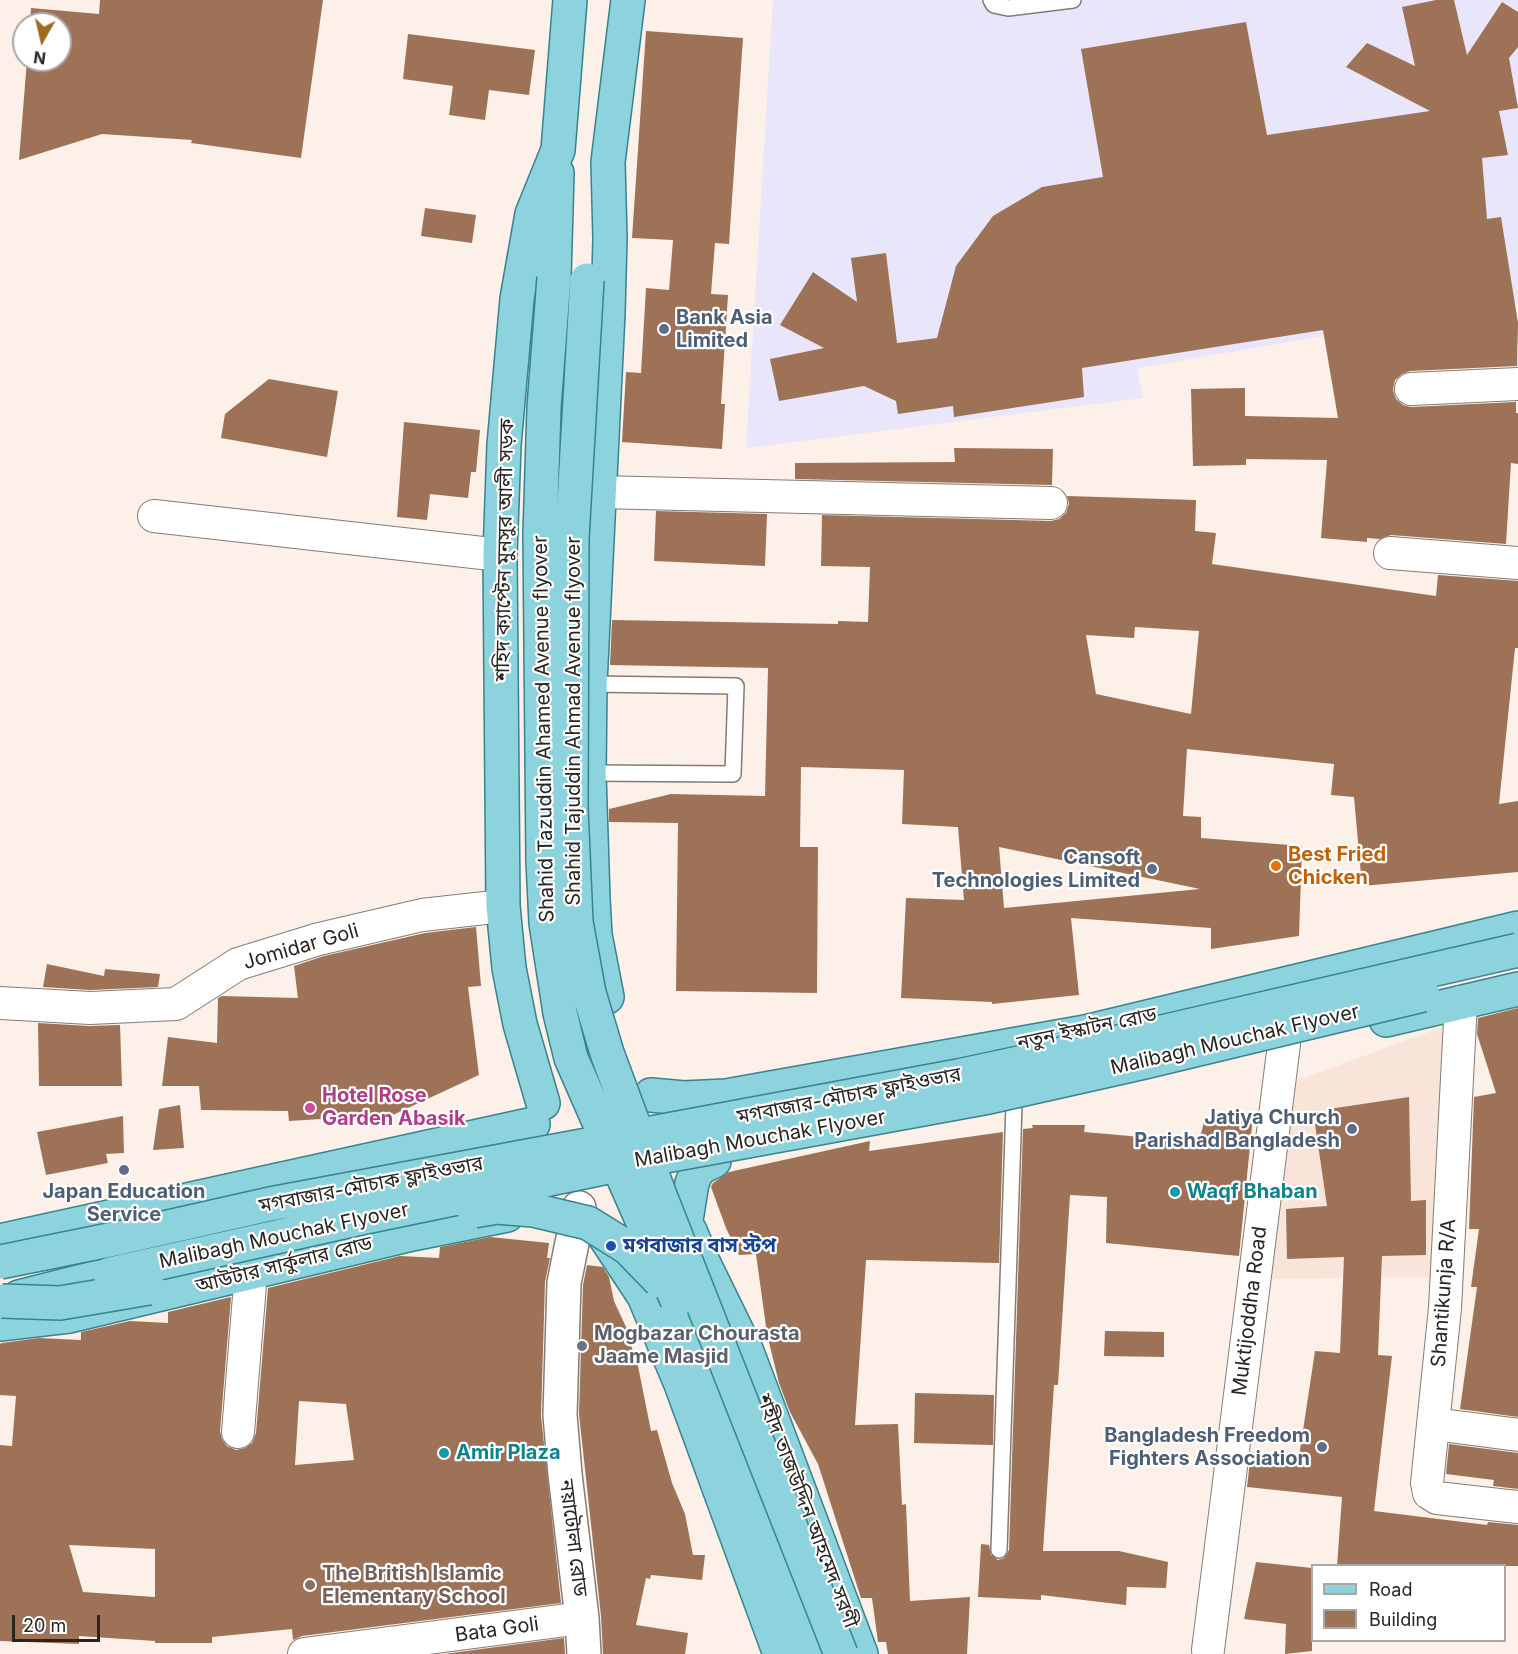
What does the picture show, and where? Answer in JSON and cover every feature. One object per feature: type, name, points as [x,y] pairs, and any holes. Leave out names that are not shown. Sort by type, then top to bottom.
[{"type":"main road","name":"শহিদ ক্যাপ্টেন মুনসুর আলী সড়ক","points":[[538,1113],[509,968],[503,906],[500,555],[504,445],[517,299],[532,214],[558,150],[570,0]]},
{"type":"main road","points":[[628,0],[608,162],[609,302],[590,684],[589,772],[593,898],[596,935],[611,1017],[622,1052],[643,1088],[662,1112],[669,1131],[668,1152],[662,1172],[652,1187],[639,1199],[622,1207],[604,1211],[578,1206],[550,1189],[536,1170],[530,1139],[538,1113],[556,1087],[575,1077],[595,1072],[615,1074],[643,1088]]},
{"type":"main road","name":"Shahid Tazuddin Ahamed Avenue flyover","points":[[558,150],[554,278],[544,407],[540,534],[543,861],[546,923],[560,1013],[571,1058],[677,1300]]},
{"type":"main road","name":"Shahid Tajuddin Ahmad Avenue flyover","points":[[608,162],[594,226],[587,280],[573,538],[571,808],[576,922],[587,983],[607,1053],[841,1654]]},
{"type":"main road","points":[[503,906],[593,898]]},
{"type":"main road","name":"নতুন ইস্কাটন রোড","points":[[643,1088],[684,1098],[726,1096],[1074,1034],[1518,928]]},
{"type":"main road","points":[[1453,945],[1461,1002]]},
{"type":"main road","name":"মগবাজার-মৌচাক ফ্লাইওভার","points":[[0,1262],[270,1204],[958,1076],[1127,1040],[1518,950]]},
{"type":"main road","name":"Malibagh Mouchak Flyover","points":[[1,1308],[110,1274],[366,1217],[627,1163],[1001,1095],[1518,971]]},
{"type":"main road","points":[[662,1172],[1014,1105],[1518,988]]},
{"type":"main road","points":[[0,1241],[538,1113]]},
{"type":"main road","points":[[686,1220],[688,1199],[695,1176],[699,1169],[714,1161]]},
{"type":"main road","name":"শহীদ তাজউদ্দিন আহমেদ সরণী","points":[[662,1172],[747,1352],[861,1654]]},
{"type":"main road","points":[[578,1206],[644,1296],[681,1384],[780,1654]]},
{"type":"main road","name":"আউটার সার্কুলার রোড","points":[[1,1308],[69,1316],[412,1234],[578,1206]]},
{"type":"main road","points":[[1,1308],[98,1298],[150,1288],[378,1231],[497,1207],[552,1213],[588,1223],[628,1248],[677,1300],[810,1654]]},
{"type":"street","points":[[1411,389],[1518,384]]},
{"type":"street","points":[[599,492],[1051,503]]},
{"type":"street","points":[[154,516],[500,555]]},
{"type":"street","points":[[1390,553],[1518,563]]},
{"type":"street","name":"Jomidar Goli","points":[[0,1003],[90,1008],[176,1004],[238,964],[319,939],[422,915],[503,906]]},
{"type":"street","name":"Shantikunja R/A","points":[[1461,1002],[1445,1308],[1427,1483],[1429,1493],[1437,1498],[1518,1507]]},
{"type":"street","name":"Muktijoddha Road","points":[[1208,1650],[1284,1044]]},
{"type":"street","name":"নয়াটোলা রোড","points":[[578,1206],[564,1283],[560,1416],[584,1654]]},
{"type":"street","points":[[238,1432],[251,1272]]},
{"type":"street","points":[[1434,1424],[1518,1435]]},
{"type":"street","name":"Bata Goli","points":[[304,1654],[582,1618]]},
{"type":"lane","points":[[991,0],[994,5],[1008,8],[1073,0]]},
{"type":"lane","points":[[589,772],[733,774],[736,686],[590,684]]},
{"type":"lane","points":[[999,1550],[1014,1105]]},
{"type":"shaded area","points":[[773,0],[1518,0],[1518,303],[1137,368],[1143,398],[746,448]]},
{"type":"shaded area","points":[[1448,1025],[1433,1277],[1267,1279],[1290,1083]]},
{"type":"building","points":[[100,0],[323,0],[301,158],[191,143],[192,140],[102,134],[19,160],[26,72],[72,72],[72,12],[31,12],[31,8],[99,14]]},
{"type":"building","points":[[1436,0],[1454,0],[1467,55],[1502,2],[1518,12],[1518,47],[1509,58],[1518,108],[1499,111],[1508,155],[1482,158],[1487,219],[1501,217],[1518,323],[1517,366],[1410,371],[1395,380],[1393,390],[1396,399],[1403,405],[1411,407],[1516,402],[1518,464],[1511,463],[1506,544],[1391,535],[1380,539],[1367,538],[1367,542],[1321,538],[1327,460],[1246,459],[1246,465],[1193,466],[1191,389],[1245,388],[1245,416],[1338,418],[1323,330],[1082,368],[1084,397],[954,417],[953,406],[898,414],[896,401],[864,386],[779,401],[770,359],[824,348],[780,325],[813,272],[857,302],[851,258],[886,253],[897,343],[937,338],[956,266],[993,216],[1042,187],[1103,177],[1081,49],[1246,22],[1267,135],[1430,111],[1346,67],[1367,43],[1415,66],[1402,7]]},
{"type":"building","points":[[646,31],[743,38],[729,244],[715,243],[711,294],[728,295],[721,404],[725,404],[722,449],[622,442],[626,372],[641,373],[646,288],[669,290],[673,240],[632,238]]},
{"type":"building","points":[[408,34],[535,50],[529,95],[489,90],[485,120],[449,115],[453,86],[403,79]]},
{"type":"building","points":[[425,208],[476,215],[472,243],[421,236]]},
{"type":"building","points":[[269,379],[338,391],[327,457],[221,438],[225,414]]},
{"type":"building","points":[[404,422],[480,430],[476,472],[471,472],[468,498],[430,494],[427,520],[397,517]]},
{"type":"building","points":[[954,448],[1053,449],[1052,485],[795,479],[795,463],[955,462]]},
{"type":"building","points":[[1067,496],[1196,500],[1195,531],[1216,533],[1212,564],[1436,596],[1438,575],[1518,581],[1518,648],[1515,648],[1499,804],[1518,801],[1518,872],[1362,886],[1354,797],[1331,795],[1334,764],[1187,749],[1183,816],[1201,817],[1201,838],[1302,846],[1299,936],[1211,949],[1211,928],[1071,918],[1079,995],[992,1004],[992,1002],[901,998],[906,898],[964,900],[958,827],[902,824],[904,770],[801,767],[800,847],[818,847],[817,993],[676,991],[678,823],[609,822],[609,809],[671,794],[765,796],[768,668],[610,665],[612,620],[838,624],[838,621],[868,622],[870,567],[821,566],[822,515],[1051,521],[1059,519],[1066,513],[1069,504]],"holes":[[[1135,627],[1199,631],[1191,714],[1096,694],[1086,635],[1134,638]],[[999,847],[1200,889],[1004,908]]]},
{"type":"building","points":[[656,511],[767,514],[765,566],[654,561]]},
{"type":"building","points":[[476,927],[481,986],[468,987],[479,1075],[369,1126],[369,1116],[289,1121],[288,1111],[201,1110],[199,1086],[162,1086],[168,1037],[217,1043],[218,998],[222,996],[298,998],[294,966],[324,956],[425,933]]},
{"type":"building","points":[[47,964],[104,976],[105,969],[160,974],[158,987],[90,990],[43,987]]},
{"type":"building","points":[[1518,1008],[1518,1417],[1460,1409],[1477,1287],[1471,1287],[1479,1229],[1469,1229],[1474,1097],[1496,1093],[1477,1034],[1478,1018]]},
{"type":"building","points":[[38,1023],[120,1025],[122,1086],[39,1086]]},
{"type":"building","points":[[1409,1097],[1411,1201],[1426,1200],[1426,1255],[1382,1256],[1378,1355],[1392,1356],[1374,1511],[1487,1525],[1488,1522],[1518,1525],[1518,1566],[1506,1566],[1506,1564],[1337,1564],[1342,1497],[1247,1487],[1251,1452],[1299,1457],[1315,1351],[1340,1353],[1344,1257],[1287,1259],[1286,1209],[1327,1206],[1315,1124],[1330,1122],[1329,1109]]},
{"type":"building","points":[[180,1105],[184,1148],[153,1150],[159,1109]]},
{"type":"building","points":[[123,1116],[124,1153],[106,1154],[108,1163],[46,1175],[37,1132]]},
{"type":"building","points":[[1253,1116],[1239,1256],[1106,1243],[1107,1197],[1070,1195],[1058,1385],[1054,1385],[1043,1551],[1119,1551],[1168,1562],[1166,1588],[1127,1587],[1126,1605],[1041,1595],[1041,1600],[978,1597],[981,1544],[989,1545],[991,1555],[998,1560],[1004,1558],[1009,1550],[1023,1129],[1033,1128],[1032,1125],[1085,1125],[1084,1132],[1199,1142],[1205,1118]]},
{"type":"building","points":[[1003,1132],[999,1263],[866,1260],[855,1425],[898,1424],[902,1505],[906,1504],[910,1601],[970,1597],[967,1654],[888,1654],[886,1642],[878,1642],[872,1598],[861,1598],[818,1464],[790,1412],[779,1383],[767,1334],[756,1254],[739,1255],[711,1187],[729,1172],[870,1141],[869,1151]]},
{"type":"building","points":[[490,1237],[549,1243],[547,1258],[550,1258],[545,1282],[541,1416],[561,1603],[302,1636],[293,1640],[292,1629],[212,1637],[212,1643],[155,1643],[155,1641],[79,1636],[79,1644],[0,1641],[0,1445],[12,1446],[16,1396],[0,1395],[0,1344],[39,1338],[81,1340],[81,1332],[130,1321],[168,1323],[168,1312],[231,1297],[220,1431],[227,1446],[236,1450],[252,1443],[256,1433],[268,1288],[400,1256],[439,1258],[440,1247]],"holes":[[[299,1401],[346,1404],[354,1460],[295,1465]],[[69,1545],[155,1549],[155,1597],[83,1592]]]},
{"type":"building","points":[[587,1265],[603,1267],[609,1277],[614,1301],[631,1338],[629,1339],[638,1366],[651,1431],[657,1430],[672,1483],[685,1514],[693,1555],[705,1555],[702,1580],[651,1575],[650,1579],[646,1578],[636,1625],[688,1633],[685,1654],[603,1654],[579,1414],[583,1285]]},
{"type":"building","points":[[1105,1331],[1164,1332],[1164,1357],[1104,1356]]},
{"type":"building","points":[[915,1393],[994,1395],[993,1445],[914,1443]]},
{"type":"building","points":[[1449,1444],[1518,1453],[1518,1489],[1493,1486],[1494,1480],[1446,1474]]},
{"type":"building","points":[[1256,1562],[1311,1568],[1312,1651],[1285,1654],[1286,1624],[1244,1619]]},
{"type":"building","points":[[564,1638],[565,1654],[444,1654]]},
{"type":"place","name":"Bank Asia Limited","points":[[664,329]]},
{"type":"place","name":"Best Fried Chicken","points":[[1276,866]]},
{"type":"place","name":"Cansoft Technologies Limited","points":[[1152,869]]},
{"type":"place","name":"Hotel Rose Garden Abasik","points":[[310,1108]]},
{"type":"place","name":"Jatiya Church Parishad Bangladesh","points":[[1352,1129]]},
{"type":"place","name":"Japan Education Service","points":[[124,1170]]},
{"type":"place","name":"Waqf Bhaban","points":[[1175,1192]]},
{"type":"place","name":"মগবাজার বাস স্টপ","points":[[611,1246]]},
{"type":"place","name":"Mogbazar Chourasta Jaame Masjid","points":[[582,1346]]},
{"type":"place","name":"Bangladesh Freedom Fighters Association","points":[[1322,1447]]},
{"type":"place","name":"Amir Plaza","points":[[444,1453]]},
{"type":"place","name":"The British Islamic Elementary School","points":[[310,1585]]}]
